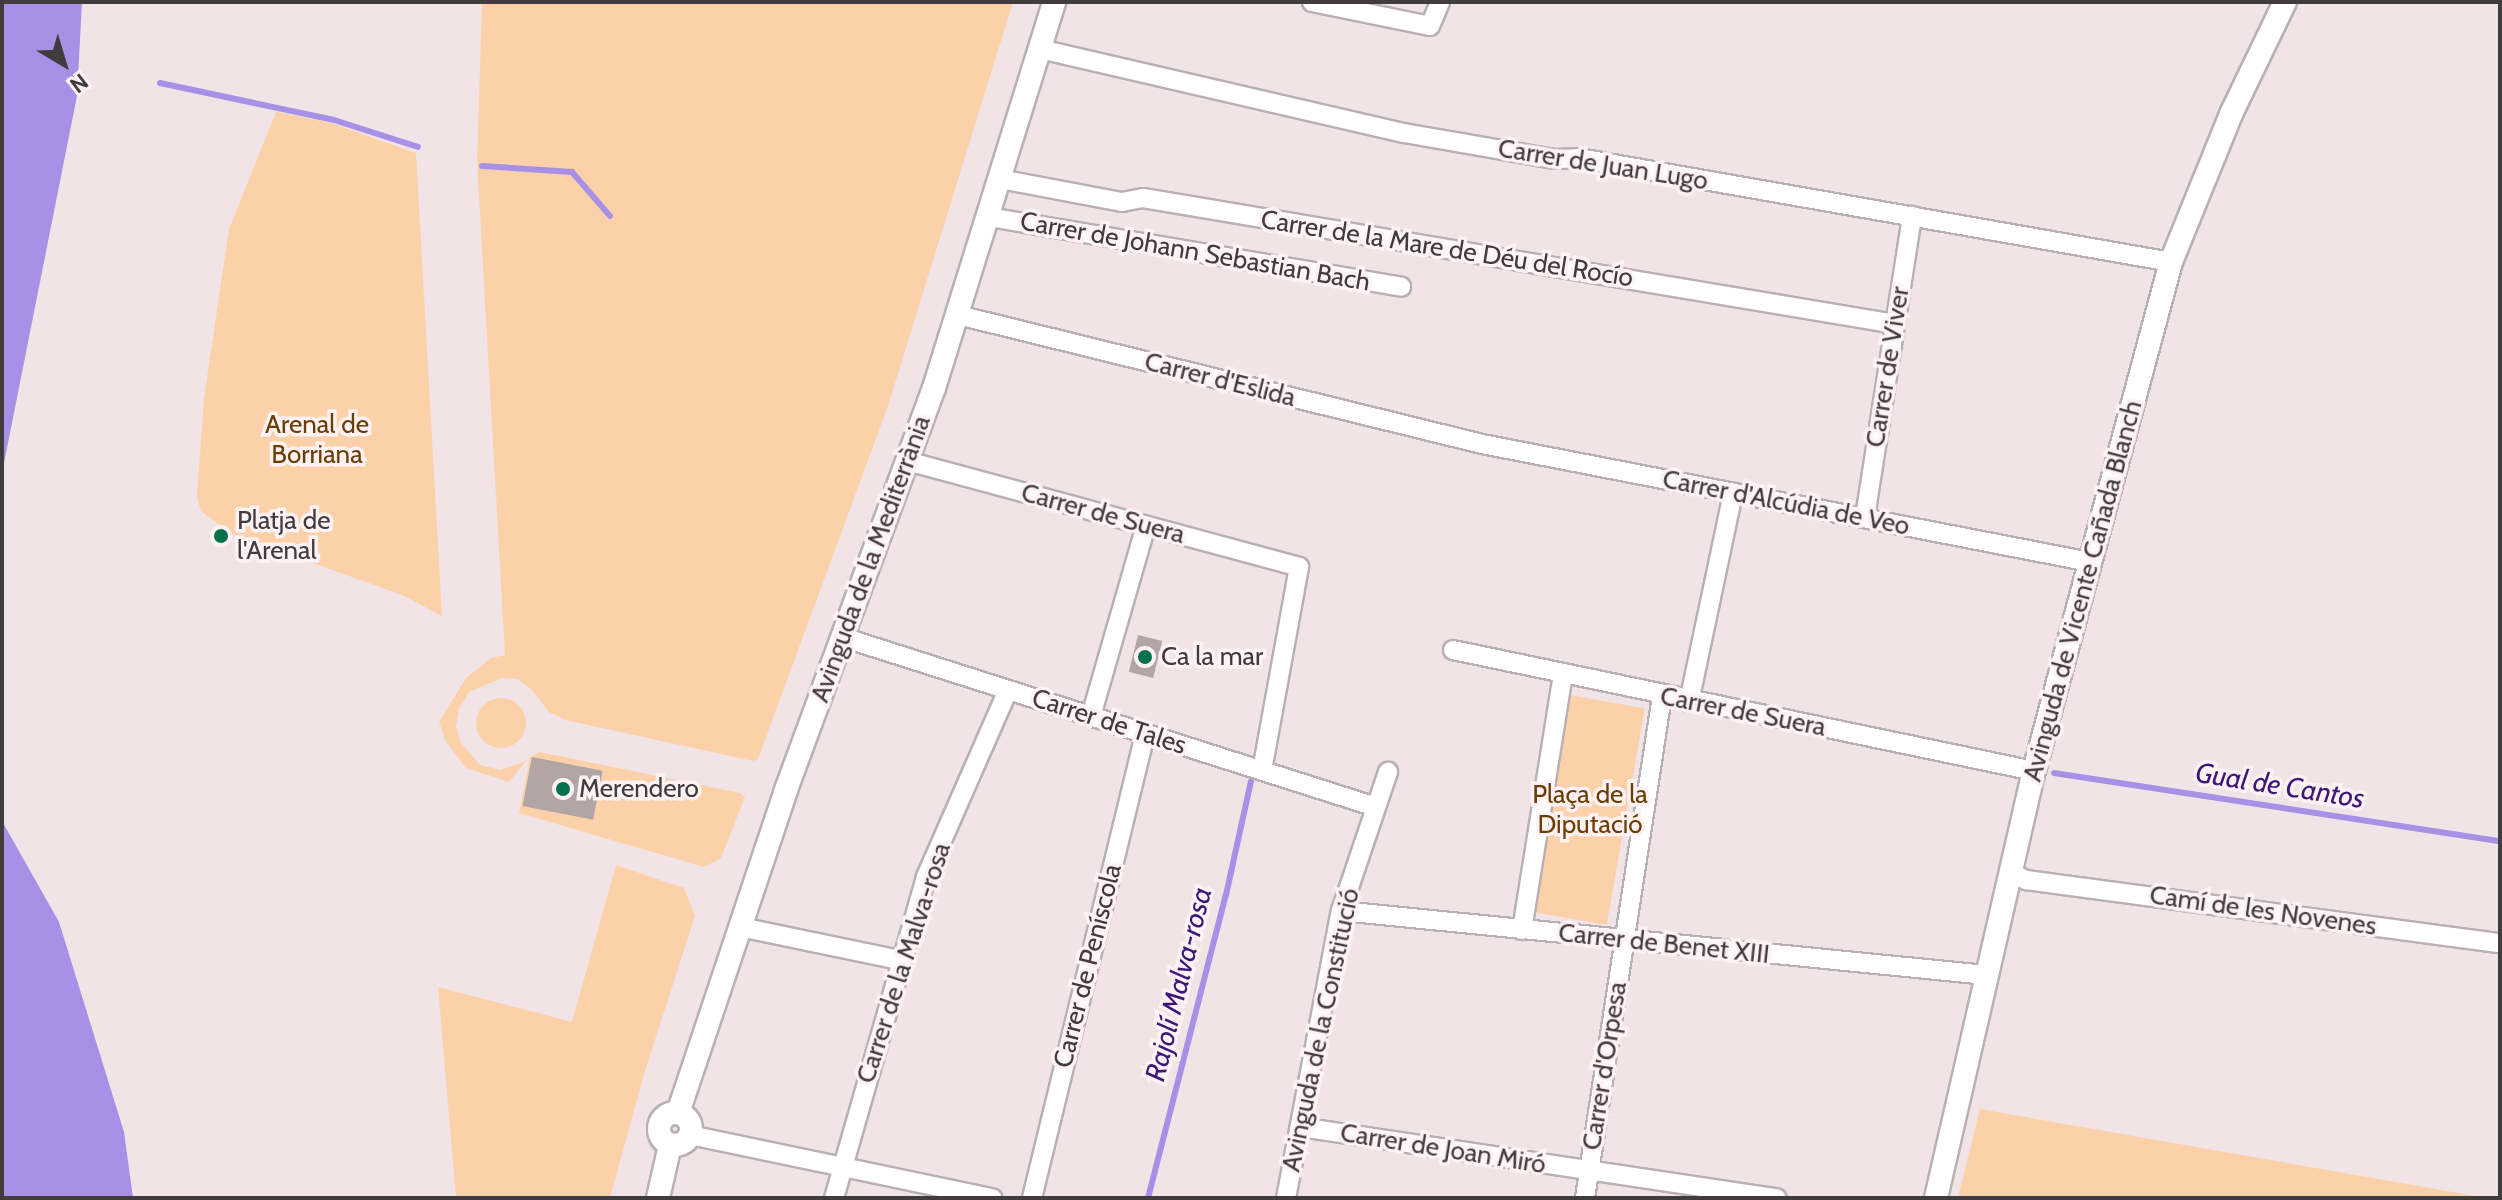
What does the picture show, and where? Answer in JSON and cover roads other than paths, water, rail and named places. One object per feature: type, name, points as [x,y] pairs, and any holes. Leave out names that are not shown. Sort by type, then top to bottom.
[{"type":"street","name":"Avinguda de la Mediterrània","points":[[680,1140],[662,1140],[659,1126],[668,1114],[678,1113],[740,927],[958,315],[1054,2]]},
{"type":"street","points":[[1312,2],[1430,26],[1440,2]]},
{"type":"street","name":"Avinguda de Vicente Cañada Blanch","points":[[1936,1198],[1987,975],[2018,877],[2034,771],[2171,262],[2231,114],[2285,2]]},
{"type":"street","name":"Carrer de Juan Lugo","points":[[1040,49],[1404,133],[1555,159],[1579,158],[2171,262]]},
{"type":"street","name":"Carrer de la Mare de Déu del Rocío","points":[[1000,179],[1122,202],[1143,198],[1895,324]]},
{"type":"street","name":"Carrer de Viver","points":[[1865,517],[1912,216]]},
{"type":"street","name":"Carrer de Johann Sebastian Bach","points":[[989,217],[1401,287]]},
{"type":"street","name":"Carrer d'Eslida","points":[[958,315],[1482,444]]},
{"type":"street","name":"Carrer d'Alcúdia de Veo","points":[[1482,444],[2090,562]]},
{"type":"street","name":"Carrer de Suera","points":[[907,461],[1299,567],[1262,771]]},
{"type":"street","points":[[1689,702],[1733,493]]},
{"type":"street","points":[[1091,716],[1146,526]]},
{"type":"street","name":"Carrer de Tales","points":[[842,637],[1376,807]]},
{"type":"street","name":"Carrer de Suera","points":[[1453,650],[1689,702],[2034,771]]},
{"type":"street","points":[[1522,930],[1563,674]]},
{"type":"street","name":"Carrer de la Malva-rosa","points":[[834,1198],[926,877],[1008,690]]},
{"type":"street","name":"Carrer d'Orpesa","points":[[1585,1198],[1662,696]]},
{"type":"street","name":"Carrer de Peníscola","points":[[1032,1198],[1145,733]]},
{"type":"street","name":"Avinguda de la Constitució","points":[[1286,1198],[1341,911],[1388,772]]},
{"type":"street","name":"Camí de les Novenes","points":[[2018,877],[2500,943]]},
{"type":"street","name":"Carrer de Benet XIII","points":[[1341,911],[1987,975]]},
{"type":"street","points":[[740,927],[900,960]]},
{"type":"street","name":"Carrer de Joan Miró","points":[[1300,1127],[1777,1198]]},
{"type":"street","points":[[658,1198],[680,1140],[841,1167],[992,1198]]},
{"type":"waterway","points":[[160,83],[334,120],[418,147]]},
{"type":"waterway","points":[[482,166],[572,172],[610,216]]},
{"type":"waterway","name":"Gual de Cantos","points":[[2054,773],[2500,841]]},
{"type":"waterway","name":"Rajolí Malva-rosa","points":[[1148,1198],[1226,895],[1251,781]]},
{"type":"place","name":"Platja de l'Arenal","points":[[221,536]]},
{"type":"place","name":"Ca la mar","points":[[1145,657]]},
{"type":"place","name":"Merendero","points":[[563,789]]},
{"type":"park label","name":"Arenal de Borriana","points":[[317,440]]},
{"type":"park label","name":"Plaça de la Diputació","points":[[1590,810]]}]
